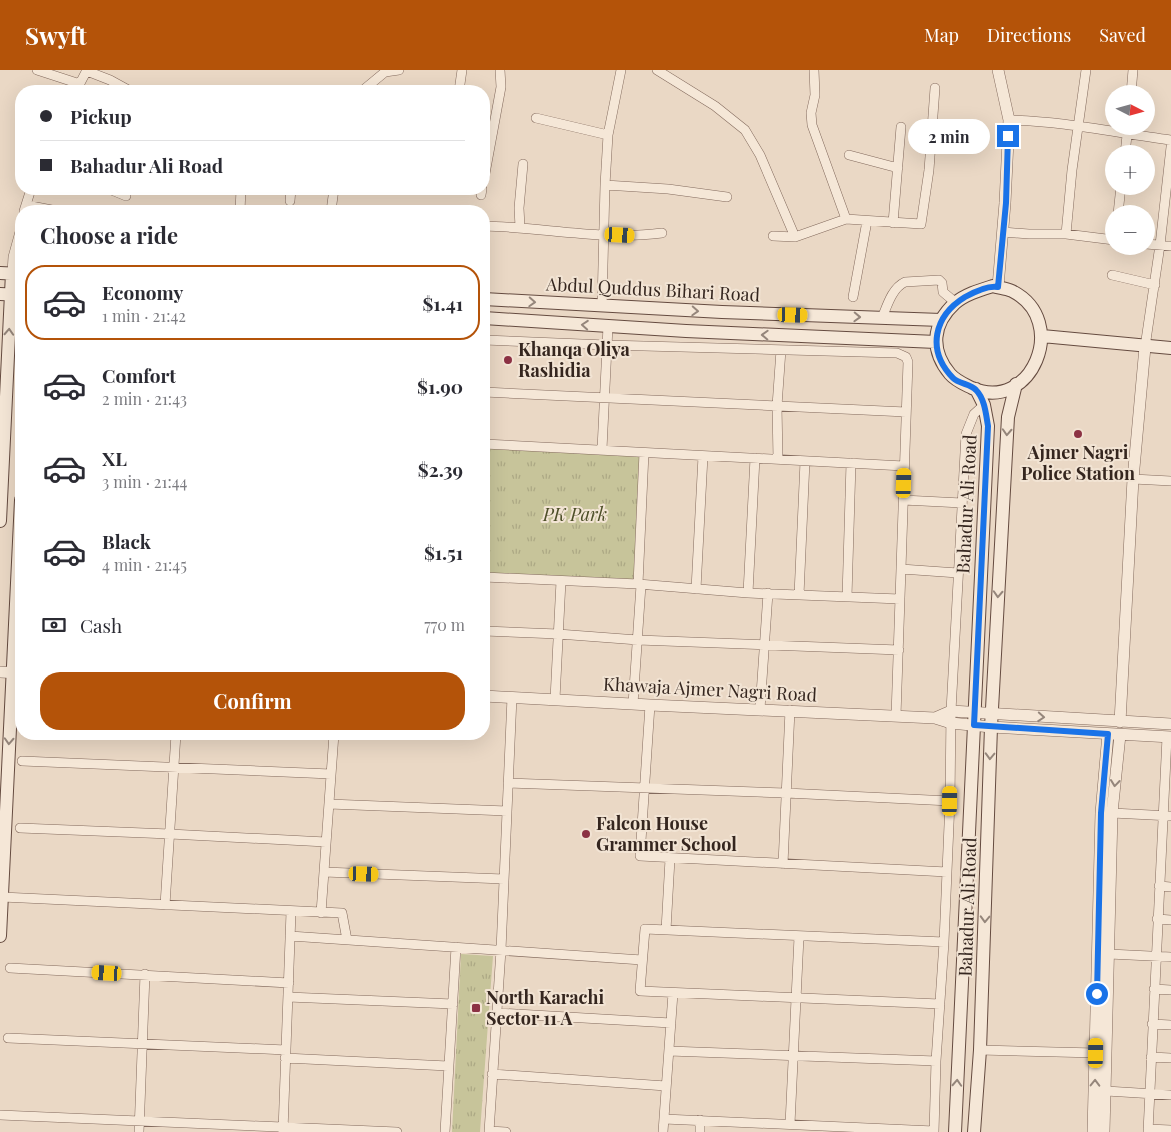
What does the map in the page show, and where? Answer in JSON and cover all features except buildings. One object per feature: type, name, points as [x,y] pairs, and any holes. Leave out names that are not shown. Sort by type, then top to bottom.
[{"type":"main road","points":[[0,521],[11,273]]},
{"type":"main road","points":[[993,286],[1011,291],[1026,301],[1037,316],[1042,336],[1040,355],[1031,371],[1023,380],[1007,390],[987,393],[954,380],[942,365],[937,354],[936,342],[941,320],[956,303],[973,293],[993,286]]},
{"type":"main road","name":"Abdul Quddus Bihari Road","points":[[490,299],[722,312],[941,320]]},
{"type":"main road","points":[[490,318],[686,332],[936,342]]},
{"type":"main road","points":[[1042,336],[1171,348]]},
{"type":"main road","name":"Bahadur Ali Road","points":[[974,1132],[980,1050],[991,727],[1008,417],[1016,384]]},
{"type":"main road","name":"Bahadur Ali Road","points":[[955,1132],[988,426],[984,405],[976,390]]},
{"type":"main road","points":[[0,936],[15,613]]},
{"type":"street","points":[[36,70],[71,85]]},
{"type":"street","points":[[80,85],[87,70],[119,85]]},
{"type":"street","points":[[367,85],[376,75],[399,70]]},
{"type":"street","points":[[459,85],[462,70]]},
{"type":"street","points":[[490,147],[501,87],[500,70]]},
{"type":"street","points":[[602,305],[604,185],[608,136],[620,70]]},
{"type":"street","points":[[657,70],[715,106],[744,130],[760,155],[795,236]]},
{"type":"street","points":[[814,70],[815,95],[811,114],[812,125],[846,219]]},
{"type":"street","points":[[998,70],[1009,120],[998,287]]},
{"type":"street","points":[[1066,234],[1072,170],[1086,70]]},
{"type":"street","points":[[1132,85],[1133,70]]},
{"type":"street","points":[[773,236],[795,236],[846,219],[919,225],[922,222],[929,170],[936,88]]},
{"type":"street","points":[[536,118],[608,136]]},
{"type":"street","points":[[1009,120],[1105,128]]},
{"type":"street","points":[[893,223],[901,127]]},
{"type":"street","points":[[1150,135],[1171,140]]},
{"type":"street","points":[[1120,722],[1133,479],[1145,347],[1155,285],[1171,147]]},
{"type":"street","points":[[849,155],[898,168]]},
{"type":"street","points":[[520,226],[519,208],[523,164]]},
{"type":"street","points":[[604,185],[668,189],[726,197]]},
{"type":"street","points":[[290,201],[291,195]]},
{"type":"street","points":[[853,297],[867,221]]},
{"type":"street","points":[[490,226],[520,226],[636,236],[662,233]]},
{"type":"street","points":[[1003,232],[1066,234],[1105,239]]},
{"type":"street","points":[[1155,245],[1171,246]]},
{"type":"street","points":[[11,273],[15,251]]},
{"type":"street","points":[[1112,275],[1155,285]]},
{"type":"street","points":[[882,318],[893,294],[901,283],[905,282],[939,280],[942,283],[944,292],[956,303]]},
{"type":"street","points":[[602,449],[608,326]]},
{"type":"street","points":[[490,340],[901,354],[906,357],[908,362],[896,716]]},
{"type":"street","points":[[778,459],[781,350]]},
{"type":"street","points":[[490,392],[906,412]]},
{"type":"street","points":[[664,1119],[934,1132],[950,801],[951,711],[966,434],[974,414],[984,405]]},
{"type":"street","points":[[490,444],[904,466]]},
{"type":"street","points":[[633,704],[638,640],[644,453]]},
{"type":"street","points":[[696,589],[703,456]]},
{"type":"street","points":[[748,593],[755,458]]},
{"type":"street","points":[[799,595],[805,460]]},
{"type":"street","points":[[847,597],[851,463]]},
{"type":"street","points":[[1133,479],[1171,481]]},
{"type":"street","points":[[903,500],[962,502]]},
{"type":"street","points":[[901,569],[958,573]]},
{"type":"street","points":[[490,577],[748,593],[900,599]]},
{"type":"street","points":[[555,700],[561,581]]},
{"type":"street","points":[[760,709],[768,593]]},
{"type":"street","points":[[490,631],[764,646],[898,650]]},
{"type":"street","name":"Khawaja Ajmer Nagri Road","points":[[490,696],[935,718],[951,723],[974,719],[992,713],[1171,724]]},
{"type":"street","points":[[506,1132],[489,1131],[501,950],[512,697]]},
{"type":"street","points":[[650,705],[640,856],[947,872]]},
{"type":"street","points":[[783,864],[790,710]]},
{"type":"street","name":"Khawaja Ajmer Nagri Road","points":[[935,718],[951,711],[991,727],[1169,737]]},
{"type":"street","points":[[1093,1132],[1101,813],[1108,734]]},
{"type":"street","points":[[1104,1132],[1112,814],[1120,735]]},
{"type":"street","points":[[1169,737],[1167,816],[1160,851],[1148,1130],[1171,1130]]},
{"type":"street","points":[[165,905],[176,740]]},
{"type":"street","points":[[321,912],[334,740]]},
{"type":"street","points":[[22,761],[331,774]]},
{"type":"street","points":[[508,783],[950,801]]},
{"type":"street","points":[[329,804],[507,811]]},
{"type":"street","points":[[1112,814],[1167,816]]},
{"type":"street","points":[[20,828],[326,842]]},
{"type":"street","points":[[1160,851],[1171,852]]},
{"type":"street","points":[[666,930],[670,859]]},
{"type":"street","points":[[324,872],[504,879]]},
{"type":"street","points":[[1159,886],[1171,887]]},
{"type":"street","points":[[2,897],[342,913],[347,940]]},
{"type":"street","points":[[283,1129],[291,912]]},
{"type":"street","points":[[1157,919],[1171,920]]},
{"type":"street","points":[[940,1004],[640,991],[645,929],[944,942]]},
{"type":"street","points":[[290,936],[642,960]]},
{"type":"street","points":[[790,1124],[799,937]]},
{"type":"street","points":[[445,1132],[456,947]]},
{"type":"street","points":[[1109,954],[1171,957]]},
{"type":"street","points":[[10,968],[288,983]]},
{"type":"street","points":[[139,1132],[145,974]]},
{"type":"street","points":[[1154,989],[1171,990]]},
{"type":"street","points":[[663,1132],[674,993]]},
{"type":"street","points":[[288,997],[453,1004]]},
{"type":"street","points":[[496,1013],[671,1023]]},
{"type":"street","points":[[1152,1024],[1171,1025]]},
{"type":"street","points":[[8,1038],[143,1044],[448,1066]]},
{"type":"street","points":[[980,1050],[1096,1053]]},
{"type":"street","points":[[669,1051],[936,1061]]},
{"type":"street","points":[[1151,1057],[1171,1058]]},
{"type":"street","points":[[492,1074],[666,1086]]},
{"type":"street","points":[[1106,1091],[1171,1095]]},
{"type":"street","points":[[0,1115],[283,1129],[397,1132]]},
{"type":"street","points":[[700,1120],[700,1132]]},
{"type":"green space","name":"PK Park","points":[[490,444],[644,453],[641,585],[490,577]]},
{"type":"green space","points":[[461,954],[493,956],[480,1132],[452,1132]]},
{"type":"place","name":"Khanqa Oliya Rashidia","points":[[508,360]]},
{"type":"place","name":"Ajmer Nagri Police Station","points":[[1078,434]]},
{"type":"place","name":"Falcon House Grammer School","points":[[586,834]]},
{"type":"place","name":"North Karachi Sector 11 A","points":[[476,1008]]},
{"type":"route","points":[[1008,136],[1006,203],[998,287],[993,286],[973,293],[956,303],[941,320],[936,342],[937,354],[942,365],[954,380],[976,390],[984,405],[988,426],[974,725],[1108,734],[1101,813],[1097,994]]}]
